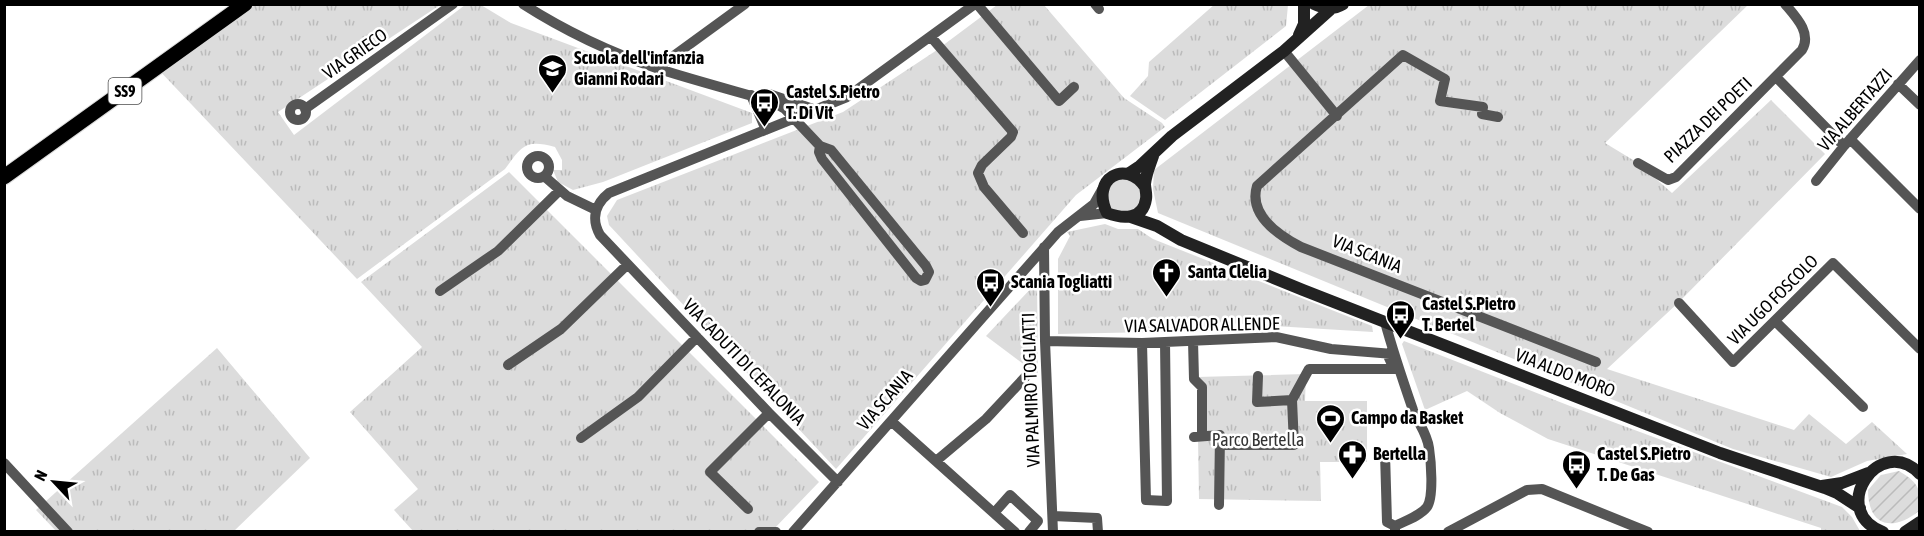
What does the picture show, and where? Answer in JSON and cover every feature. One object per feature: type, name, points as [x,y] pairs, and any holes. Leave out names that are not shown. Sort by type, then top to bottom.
[{"type":"main road","name":"SS9","points":[[4,177],[245,4]]},
{"type":"main road","name":"VIA SCANIA","points":[[1295,41],[1304,24],[1304,4]]},
{"type":"main road","name":"VIA SCANIA","points":[[1314,4],[1323,8],[1338,6]]},
{"type":"main road","name":"VIA SCANIA","points":[[1103,187],[1116,175],[1128,174],[1140,166],[1186,124],[1284,51],[1338,6]]},
{"type":"main road","points":[[1144,187],[1154,152]]},
{"type":"main road","points":[[1128,174],[1141,181],[1146,201],[1157,226]]},
{"type":"main road","points":[[1103,187],[1102,200],[1107,213],[1118,218],[1138,214],[1146,201]]},
{"type":"main road","name":"VIA ALDO MORO","points":[[1131,217],[1157,226],[1181,240],[1400,328],[1720,453],[1837,493],[1862,513],[1871,525],[1883,531]]},
{"type":"main road","name":"VIA ALDO MORO","points":[[1816,485],[1842,483],[1884,464],[1893,463],[1910,466],[1920,474]]},
{"type":"main road","points":[[1869,531],[1862,513],[1860,489],[1870,472]]},
{"type":"main road","points":[[1906,531],[1920,522]]},
{"type":"street","name":"VIA GRIECO","points":[[305,109],[453,4]]},
{"type":"street","points":[[523,4],[582,37],[657,68],[773,102],[785,109],[819,146],[831,150],[921,260],[929,272],[925,280],[921,281],[916,278],[875,228],[822,159],[819,146]]},
{"type":"street","points":[[657,68],[746,4]]},
{"type":"street","points":[[544,176],[567,196],[596,210],[602,198],[609,193],[848,97],[976,4],[1059,100],[1074,87]]},
{"type":"street","points":[[1776,77],[1805,45],[1806,37],[1785,4]]},
{"type":"street","points":[[931,37],[1013,132],[1011,137],[982,165],[978,173],[984,187],[1023,233]]},
{"type":"street","points":[[1284,51],[1337,116]]},
{"type":"street","name":"VIA SCANIA","points":[[1498,117],[1482,114],[1483,107],[1440,101],[1445,79],[1403,55],[1257,186],[1254,200],[1258,210],[1272,228],[1282,237],[1301,247],[1596,362]]},
{"type":"street","name":"VIA ALBERTAZZI","points":[[1816,181],[1920,60]]},
{"type":"street","name":"PIAZZA DEI POETI","points":[[1638,164],[1668,180],[1676,177],[1776,77],[1920,209]]},
{"type":"street","points":[[1898,84],[1920,105]]},
{"type":"street","points":[[751,95],[767,94],[816,110]]},
{"type":"street","points":[[751,95],[766,130]]},
{"type":"street","name":"VIA SCANIA","points":[[793,531],[1044,247],[1058,232],[1094,204],[1103,187]]},
{"type":"street","points":[[440,291],[498,251],[560,190]]},
{"type":"street","name":"VIA CADUTI DI CEFALONIA","points":[[596,210],[596,227],[600,235],[769,414],[838,482]]},
{"type":"street","points":[[1080,216],[1107,213]]},
{"type":"street","name":"VIA PALMIRO TOGLIATTI","points":[[1044,247],[1045,341],[1053,531]]},
{"type":"street","name":"VIA UGO FOSCOLO","points":[[1679,303],[1733,362],[1833,263],[1920,349]]},
{"type":"street","points":[[508,365],[561,329],[627,265]]},
{"type":"street","points":[[1775,321],[1863,407]]},
{"type":"street","points":[[1220,445],[1294,445],[1292,400],[1309,369],[1394,369],[1385,322]]},
{"type":"street","points":[[1385,453],[1387,522],[1395,529],[1421,513],[1428,506],[1431,494],[1429,448],[1423,427],[1414,413],[1389,351],[1400,328]]},
{"type":"street","points":[[580,438],[638,397],[697,337]]},
{"type":"street","name":"VIA SALVADOR ALLENDE","points":[[1045,341],[1142,343],[1276,337],[1331,349],[1389,351]]},
{"type":"street","points":[[1193,341],[1194,379],[1202,387],[1198,436],[1220,435],[1219,506]]},
{"type":"street","points":[[1142,343],[1146,500],[1167,501],[1165,342]]},
{"type":"street","points":[[936,461],[986,419],[1028,374]]},
{"type":"street","points":[[1258,376],[1257,402],[1292,400]]},
{"type":"street","points":[[748,509],[710,472],[769,414]]},
{"type":"street","points":[[891,421],[1015,531]]},
{"type":"street","points":[[4,463],[68,531]]},
{"type":"street","points":[[1448,531],[1535,488],[1644,531]]},
{"type":"street","points":[[994,513],[1010,495],[1038,521],[1029,531]]},
{"type":"street","points":[[1053,516],[1097,518],[1098,531]]},
{"type":"street","points":[[759,531],[776,531]]},
{"type":"green space","points":[[1215,4],[1288,5],[1286,26],[1165,120],[1130,96],[1148,76],[1149,62]]},
{"type":"green space","points":[[243,5],[440,5],[278,112],[294,135],[465,5],[481,5],[511,23],[752,113],[752,123],[603,182],[573,190],[558,182],[553,170],[562,170],[562,160],[555,147],[530,144],[520,150],[505,169],[357,279],[156,67]]},
{"type":"green space","points":[[997,5],[1044,5],[1124,98],[1165,127],[1076,195],[836,469],[609,225],[607,216],[617,200],[843,112],[934,52]]},
{"type":"green space","points":[[1369,5],[1748,5],[1605,143],[1638,163],[1672,193],[1771,100],[1825,154],[1679,302],[1607,369],[1794,430],[1809,414],[1846,444],[1872,422],[1907,454],[1867,461],[1831,477],[1733,449],[1158,213],[1153,189],[1154,170]]},
{"type":"green space","points":[[509,172],[819,482],[772,531],[413,531],[394,510],[418,489],[350,412],[422,347],[361,282]]},
{"type":"green space","points":[[1124,179],[1136,184],[1141,196],[1136,208],[1124,213],[1112,208],[1107,196],[1112,184]]},
{"type":"green space","points":[[1105,224],[1118,229],[1138,229],[1153,239],[1372,326],[1373,332],[1211,322],[1199,331],[1058,334],[1058,259],[1070,236],[1067,232]]},
{"type":"green space","points":[[1037,282],[1038,375],[986,336]]},
{"type":"green space","points":[[1404,341],[1570,406],[1842,507],[1852,517],[1860,531],[1821,531],[1821,528],[1548,439],[1500,413],[1467,391],[1425,410],[1402,344]]},
{"type":"green space","points":[[217,348],[310,458],[234,531],[56,531],[36,510]]},
{"type":"green space","name":"Parco Bertella","points":[[1306,374],[1305,401],[1367,401],[1367,462],[1320,462],[1321,501],[1199,499],[1197,377]]},
{"type":"green space","points":[[1899,471],[1917,486],[1920,497],[1919,511],[1900,522],[1884,522],[1872,512],[1868,490],[1881,475]]},
{"type":"place","name":"Scuola dell'infanzia Gianni Rodari","points":[[553,94]]},
{"type":"place","name":"Castel S.Pietro T. Di Vit","points":[[765,128]]},
{"type":"place","name":"Santa Clelia","points":[[1167,298]]},
{"type":"place","name":"Scania Togliatti","points":[[990,308]]},
{"type":"place","name":"Castel S.Pietro T. Bertel","points":[[1401,340]]},
{"type":"place","name":"Campo da Basket","points":[[1330,444]]},
{"type":"place","name":"Bertella","points":[[1352,480]]},
{"type":"place","name":"Castel S.Pietro T. De Gas","points":[[1576,490]]}]
